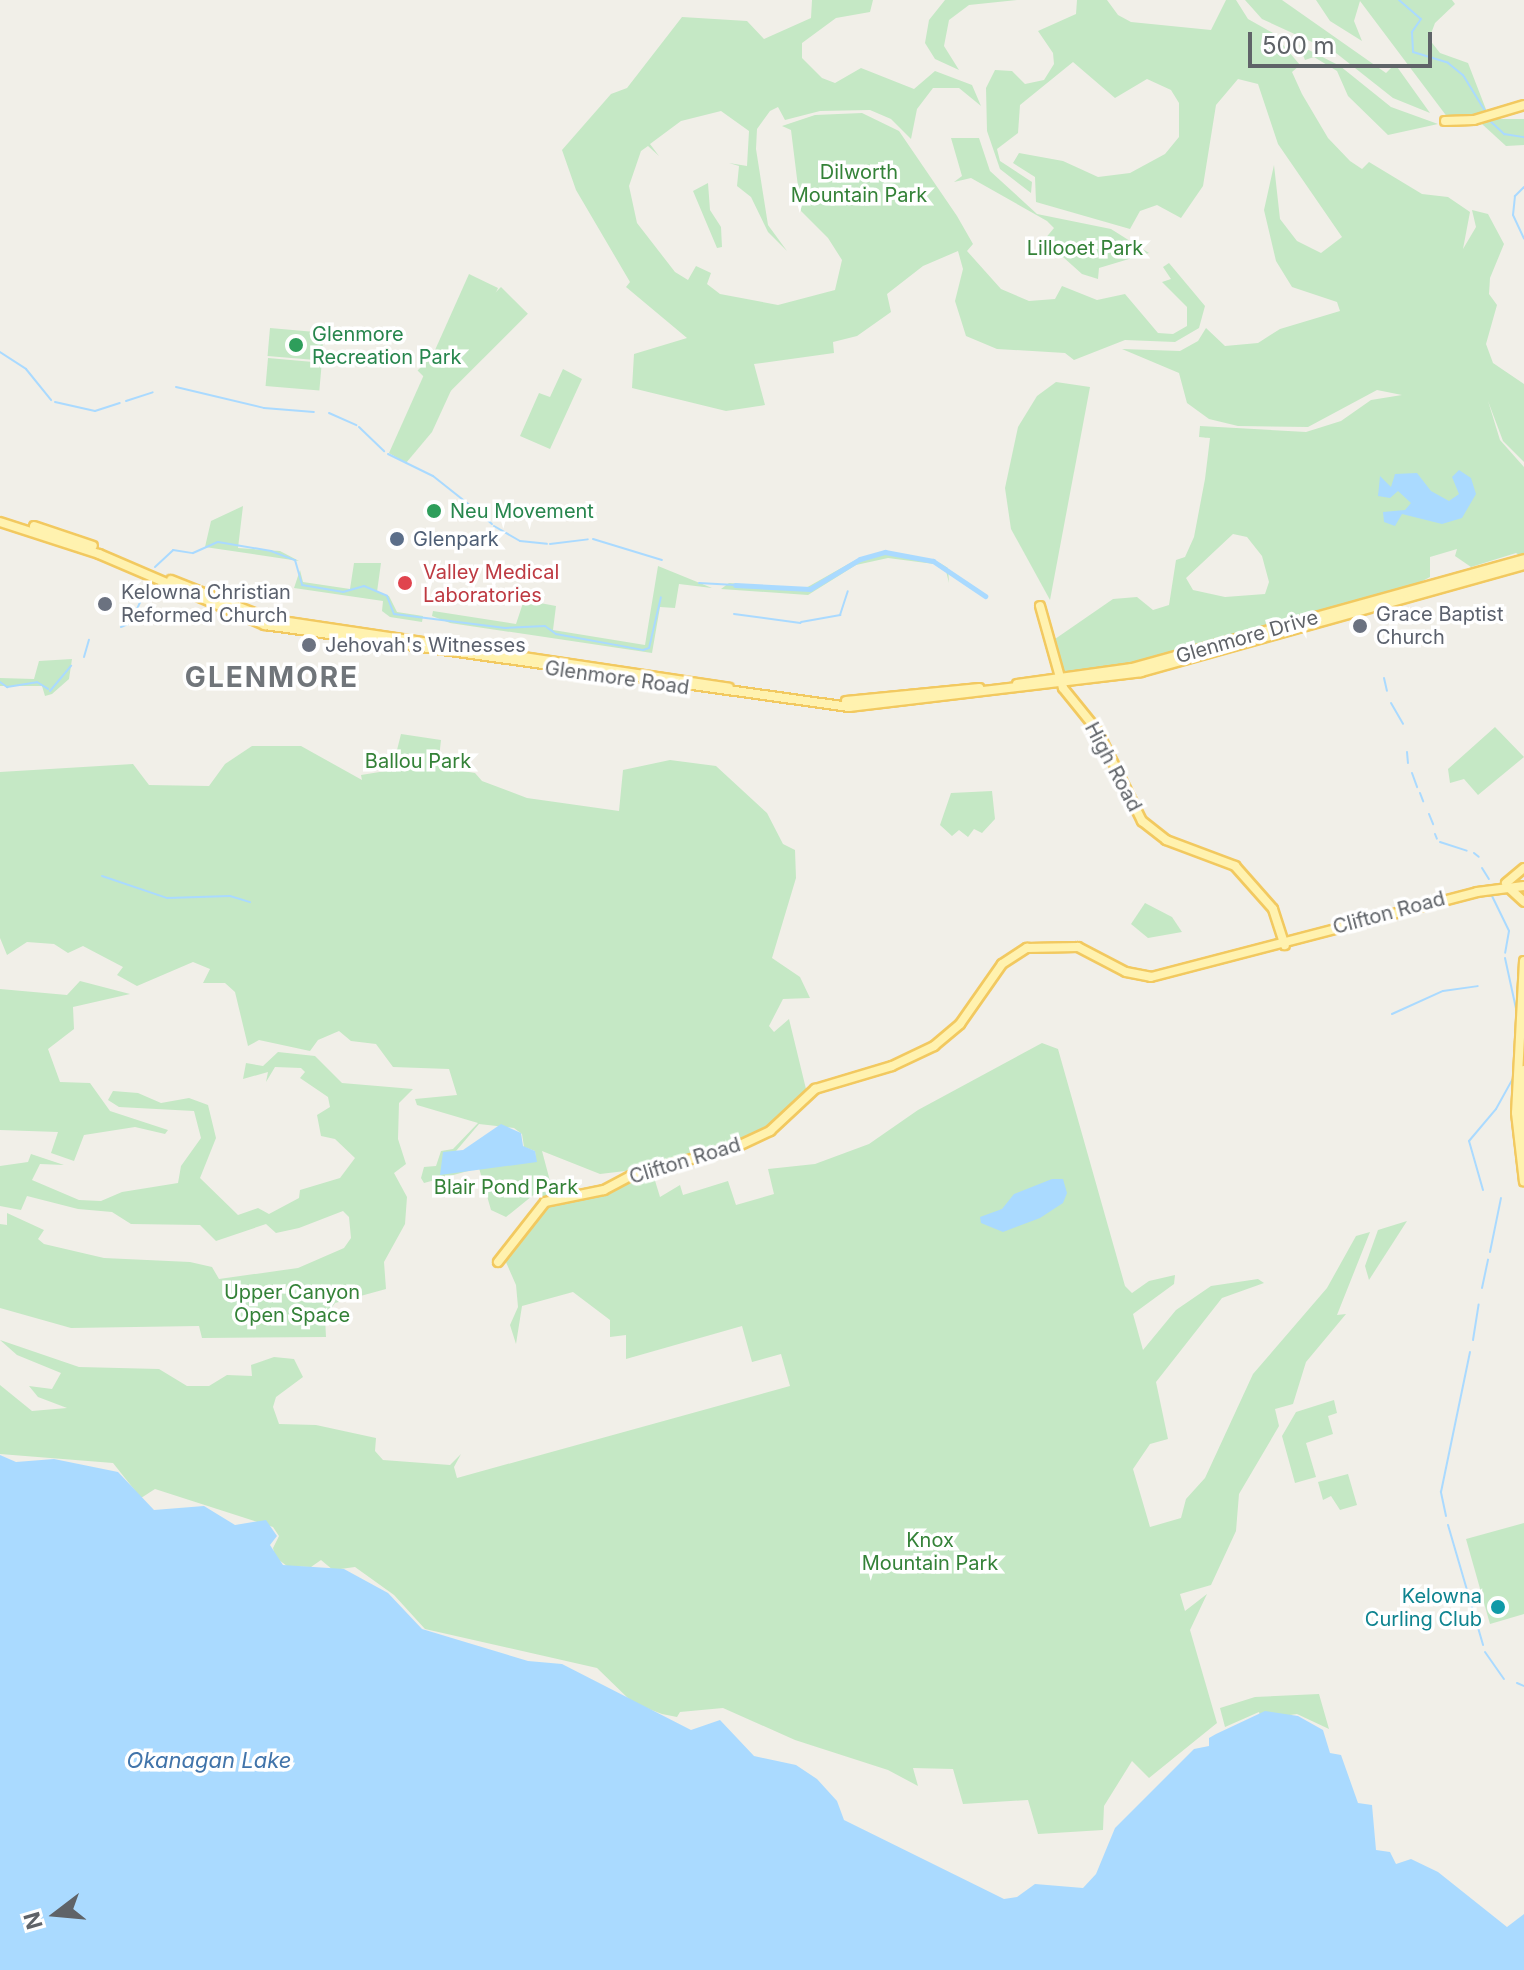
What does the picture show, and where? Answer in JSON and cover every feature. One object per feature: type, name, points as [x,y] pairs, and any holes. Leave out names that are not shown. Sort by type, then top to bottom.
[{"type":"main road","points":[[1445,121],[1488,116],[1524,105]]},
{"type":"main road","name":"Glenmore Road","points":[[0,520],[68,536],[269,619],[795,697],[849,702],[1044,684]]},
{"type":"main road","name":"Glenmore Road","points":[[0,520],[99,554],[265,625],[795,702],[872,707],[1044,684]]},
{"type":"main road","name":"Glenmore Drive","points":[[1059,680],[1102,674],[1524,562]]},
{"type":"main road","name":"Glenmore Drive","points":[[1059,680],[1077,683],[1141,672],[1524,562]]},
{"type":"main road","points":[[1059,680],[1040,606],[1059,680]]},
{"type":"main road","points":[[1330,620],[1357,606]]},
{"type":"main road","points":[[1253,641],[1283,626]]},
{"type":"main road","points":[[1044,684],[1059,680]]},
{"type":"main road","points":[[1044,684],[1059,680]]},
{"type":"main road","points":[[1020,688],[1059,680]]},
{"type":"main road","name":"High Road","points":[[1059,680],[1071,700],[1097,730],[1142,821],[1181,847],[1225,860],[1259,891],[1273,909],[1285,942]]},
{"type":"main road","name":"High Road","points":[[1059,680],[1078,708]]},
{"type":"main road","points":[[1071,700],[1077,683]]},
{"type":"main road","points":[[931,701],[957,691]]},
{"type":"main road","points":[[1524,868],[1506,884],[1524,902]]},
{"type":"main road","name":"Clifton Road","points":[[498,1262],[545,1202],[604,1190],[632,1175],[736,1147],[770,1131],[815,1089],[892,1066],[934,1046],[960,1024],[1002,964],[1027,948],[1078,947],[1126,972],[1151,977],[1506,884],[1524,884]]},
{"type":"main road","points":[[1259,891],[1270,893]]},
{"type":"main road","points":[[1524,961],[1516,1113],[1524,1182]]},
{"type":"main road","points":[[1520,1022],[1524,1150]]},
{"type":"main road","points":[[1523,1088],[1524,1070]]},
{"type":"green space","name":"Dilworth Mountain Park","points":[[812,0],[873,0],[870,12],[836,18],[802,43],[802,58],[822,78],[835,83],[861,68],[914,89],[935,71],[972,85],[981,106],[959,88],[933,88],[917,109],[911,139],[891,119],[870,110],[820,111],[785,120],[778,107],[770,111],[757,129],[756,149],[768,225],[787,251],[768,232],[751,197],[737,186],[739,166],[729,163],[747,166],[749,131],[721,111],[681,121],[650,144],[659,156],[648,146],[641,151],[629,186],[637,223],[675,272],[688,280],[696,266],[711,273],[707,284],[720,294],[778,305],[835,290],[842,260],[828,238],[801,211],[791,130],[782,126],[815,115],[862,113],[899,131],[973,244],[967,251],[1001,289],[1029,301],[1055,299],[1062,286],[1097,300],[1125,294],[1158,333],[1173,334],[1187,326],[1187,307],[1162,282],[1171,279],[1163,267],[1169,263],[1205,306],[1199,328],[1175,342],[1125,340],[1074,360],[1065,353],[997,349],[966,336],[955,301],[963,269],[958,251],[923,266],[887,294],[891,312],[857,336],[833,342],[834,353],[754,364],[765,405],[726,411],[632,388],[634,354],[687,338],[626,287],[630,282],[576,190],[562,150],[611,94],[627,88],[682,17],[747,21],[764,39],[811,18]]},
{"type":"green space","points":[[945,0],[1017,0],[969,5],[949,20],[944,46],[959,70],[935,59],[925,43],[929,20]]},
{"type":"green space","points":[[1077,0],[1107,0],[1118,15],[1131,22],[1211,30],[1226,0],[1236,0],[1248,19],[1273,33],[1300,65],[1292,72],[1302,94],[1328,138],[1350,161],[1362,169],[1369,162],[1422,194],[1448,197],[1470,212],[1463,249],[1476,227],[1472,210],[1488,214],[1504,244],[1490,278],[1489,294],[1497,305],[1486,344],[1493,363],[1524,384],[1524,462],[1503,441],[1488,401],[1500,440],[1524,467],[1524,558],[1516,553],[1471,567],[1455,556],[1457,549],[1430,557],[1430,577],[1402,592],[1124,667],[1064,673],[1055,639],[1113,599],[1137,597],[1153,610],[1169,605],[1176,560],[1185,557],[1194,537],[1205,479],[1210,438],[1199,437],[1200,426],[1306,432],[1341,421],[1371,400],[1402,395],[1377,390],[1308,427],[1238,426],[1209,419],[1187,403],[1179,373],[1122,349],[1180,351],[1198,341],[1206,328],[1225,346],[1258,343],[1280,329],[1340,311],[1337,302],[1292,287],[1276,261],[1264,210],[1274,165],[1280,219],[1297,241],[1321,253],[1342,237],[1278,144],[1258,84],[1238,79],[1216,105],[1203,186],[1181,218],[1157,205],[1140,211],[1130,229],[1036,202],[1035,177],[1013,163],[1019,153],[1063,161],[1098,177],[1130,173],[1165,154],[1179,137],[1179,103],[1171,90],[1147,79],[1115,98],[1073,62],[1020,105],[1018,133],[997,149],[1000,161],[1032,182],[1031,193],[1000,169],[987,131],[986,88],[995,70],[1012,71],[1025,84],[1044,80],[1054,64],[1053,53],[1038,31],[1076,14]],"holes":[[[1233,534],[1247,537],[1262,556],[1269,582],[1265,594],[1225,597],[1193,590],[1186,578]]]},
{"type":"green space","points":[[1245,0],[1282,0],[1386,73],[1395,64],[1430,113],[1393,98],[1336,53],[1262,19]]},
{"type":"green space","points":[[1316,0],[1452,0],[1455,4],[1435,23],[1429,39],[1440,53],[1468,63],[1487,112],[1448,118],[1360,1],[1354,21],[1362,41],[1330,21]]},
{"type":"green space","points":[[1299,45],[1340,66],[1391,107],[1438,124],[1388,135],[1348,96],[1337,71],[1314,57],[1305,60]]},
{"type":"green space","points":[[1493,119],[1524,119],[1524,145],[1506,146],[1482,124]]},
{"type":"green space","name":"Lillooet Park","points":[[951,138],[979,138],[990,171],[1037,214],[1111,229],[1149,253],[1099,268],[1098,279],[1082,274],[1044,240],[1054,228],[1047,221],[971,178],[954,182],[962,176]]},
{"type":"green space","points":[[708,183],[710,210],[721,227],[722,247],[717,248],[693,191]]},
{"type":"green space","points":[[469,274],[498,288],[432,432],[406,463],[389,453]]},
{"type":"green space","points":[[501,287],[528,314],[444,397],[418,370]]},
{"type":"green space","name":"Glenmore Recreation Park","points":[[270,328],[324,333],[321,361],[268,356]]},
{"type":"green space","name":"Glenmore Recreation Park","points":[[268,358],[322,363],[319,391],[266,386]]},
{"type":"green space","points":[[563,369],[582,379],[550,449],[520,436],[539,393],[550,397]]},
{"type":"green space","points":[[1056,382],[1090,387],[1050,600],[1011,529],[1005,488],[1018,427],[1037,396]]},
{"type":"green space","points":[[243,506],[238,548],[280,551],[299,561],[205,547],[211,521]]},
{"type":"green space","points":[[888,551],[940,563],[948,568],[949,583],[946,571],[934,564],[888,558],[856,565],[808,595],[721,589],[729,583],[804,589],[859,558]]},
{"type":"green space","points":[[354,563],[381,563],[377,592],[389,596],[397,612],[423,616],[422,622],[390,617],[382,611],[383,601],[294,588],[300,570],[303,582],[350,589]]},
{"type":"green space","points":[[658,566],[712,588],[679,584],[675,608],[660,607],[652,653],[450,623],[432,616],[433,611],[516,624],[524,600],[556,606],[553,630],[645,645]]},
{"type":"green space","points":[[72,659],[69,679],[52,694],[45,696],[42,686],[0,686],[0,678],[34,679],[39,661]]},
{"type":"green space","points":[[1495,727],[1524,757],[1478,795],[1464,779],[1450,783],[1448,769]]},
{"type":"green space","points":[[401,734],[441,740],[438,767],[475,773],[482,781],[527,798],[619,811],[623,770],[670,760],[716,766],[767,813],[783,844],[795,850],[796,878],[772,958],[800,977],[810,998],[783,999],[769,1026],[774,1032],[789,1019],[806,1089],[763,1134],[659,1167],[600,1174],[542,1151],[554,1196],[543,1198],[537,1192],[506,1217],[491,1210],[479,1168],[424,1183],[421,1178],[424,1167],[436,1166],[441,1151],[453,1149],[478,1123],[417,1105],[415,1099],[457,1095],[449,1069],[393,1067],[376,1044],[351,1041],[339,1031],[318,1040],[310,1051],[259,1040],[248,1046],[235,992],[225,983],[203,983],[210,969],[193,962],[137,986],[117,975],[123,967],[83,946],[68,953],[54,944],[27,942],[7,955],[0,938],[0,772],[133,764],[149,785],[209,786],[225,764],[252,746],[301,746],[362,780],[361,775],[392,770]],"holes":[[[479,1124],[514,1128],[522,1134],[524,1147],[535,1151],[536,1162],[456,1151]]]},
{"type":"green space","points":[[992,791],[995,819],[982,833],[974,829],[968,837],[959,830],[952,836],[940,825],[951,793]]},
{"type":"green space","points":[[1145,903],[1172,917],[1182,932],[1148,938],[1131,924]]},
{"type":"green space","points":[[80,981],[130,994],[73,1007],[74,1029],[48,1049],[60,1082],[90,1083],[110,1111],[168,1130],[165,1134],[135,1127],[84,1135],[74,1161],[51,1153],[58,1132],[0,1130],[0,989],[67,995]]},
{"type":"green space","name":"Knox Mountain Park","points":[[1042,1043],[1058,1049],[1125,1286],[1132,1293],[1149,1281],[1175,1275],[1174,1284],[1133,1314],[1143,1350],[1176,1310],[1211,1286],[1258,1279],[1264,1283],[1222,1298],[1156,1382],[1168,1439],[1150,1444],[1133,1469],[1150,1527],[1181,1518],[1186,1499],[1205,1478],[1253,1374],[1327,1288],[1356,1236],[1370,1232],[1337,1315],[1346,1314],[1306,1362],[1293,1404],[1275,1409],[1279,1426],[1239,1494],[1236,1531],[1211,1585],[1180,1594],[1185,1611],[1207,1594],[1190,1630],[1217,1723],[1149,1778],[1132,1761],[1104,1806],[1103,1830],[1038,1834],[1028,1800],[963,1804],[953,1769],[913,1768],[918,1786],[888,1770],[795,1740],[723,1708],[680,1712],[677,1717],[662,1714],[633,1703],[597,1668],[425,1629],[394,1595],[355,1567],[333,1570],[321,1560],[311,1567],[287,1566],[275,1557],[273,1548],[279,1536],[273,1527],[155,1489],[141,1498],[113,1463],[0,1454],[0,1385],[32,1411],[67,1408],[38,1397],[29,1386],[52,1389],[61,1373],[17,1355],[0,1340],[79,1367],[159,1369],[187,1386],[209,1386],[227,1375],[252,1376],[251,1365],[274,1357],[294,1359],[303,1377],[276,1397],[273,1407],[279,1424],[316,1425],[376,1438],[375,1451],[383,1460],[450,1465],[461,1454],[454,1467],[457,1478],[790,1386],[781,1354],[752,1362],[742,1326],[626,1359],[626,1335],[610,1337],[610,1320],[573,1292],[522,1306],[516,1344],[510,1325],[518,1307],[516,1285],[505,1260],[543,1207],[596,1197],[629,1179],[653,1174],[660,1197],[680,1185],[683,1195],[728,1181],[736,1205],[774,1194],[768,1169],[815,1164],[869,1144],[918,1110]]},
{"type":"green space","name":"Upper Canyon Open Space","points":[[278,1052],[315,1056],[342,1083],[413,1089],[399,1103],[398,1139],[406,1164],[394,1173],[407,1197],[405,1224],[384,1262],[386,1289],[335,1303],[325,1317],[326,1337],[202,1338],[199,1326],[71,1328],[0,1308],[0,1224],[7,1225],[7,1213],[44,1230],[38,1239],[44,1244],[104,1258],[190,1262],[212,1267],[219,1279],[298,1268],[344,1248],[351,1238],[349,1217],[343,1211],[299,1228],[276,1233],[266,1224],[216,1241],[200,1225],[131,1224],[112,1212],[78,1209],[27,1196],[21,1210],[0,1206],[0,1166],[28,1162],[31,1154],[64,1165],[40,1164],[32,1180],[79,1200],[101,1201],[122,1192],[178,1183],[181,1166],[201,1138],[194,1111],[119,1107],[108,1100],[113,1091],[138,1093],[161,1103],[189,1098],[208,1105],[216,1138],[200,1178],[238,1215],[258,1208],[269,1214],[299,1198],[300,1190],[340,1178],[355,1158],[335,1139],[321,1136],[317,1115],[330,1107],[328,1097],[300,1078],[305,1072],[301,1068],[275,1067],[266,1082],[268,1072],[243,1079],[246,1063],[263,1066]]},
{"type":"green space","points":[[1407,1221],[1369,1280],[1365,1266],[1378,1230]]},
{"type":"green space","points":[[1334,1400],[1337,1413],[1328,1416],[1333,1434],[1306,1443],[1316,1477],[1295,1483],[1282,1436],[1296,1412]]},
{"type":"green space","points":[[1348,1474],[1357,1505],[1340,1510],[1331,1496],[1323,1500],[1318,1482]]},
{"type":"green space","points":[[1524,1523],[1524,1614],[1490,1624],[1466,1539]]},
{"type":"green space","points":[[1319,1694],[1329,1729],[1297,1714],[1261,1719],[1259,1712],[1225,1727],[1220,1708],[1255,1697]]},
{"type":"water","points":[[1459,470],[1471,478],[1476,494],[1462,518],[1442,524],[1402,514],[1395,526],[1384,522],[1383,512],[1405,510],[1411,503],[1398,491],[1390,498],[1378,496],[1380,476],[1391,487],[1395,474],[1417,473],[1431,491],[1449,501],[1459,494],[1452,477]]},
{"type":"water","points":[[501,1124],[521,1133],[523,1146],[535,1151],[537,1162],[440,1175],[443,1152],[463,1150]]},
{"type":"water","points":[[1052,1179],[1063,1179],[1067,1193],[1063,1203],[1040,1218],[1003,1232],[981,1223],[980,1217],[1002,1209],[1014,1194]]},
{"type":"water","name":"Okanagan Lake","points":[[0,1455],[16,1462],[54,1459],[118,1472],[154,1510],[204,1506],[235,1525],[266,1520],[277,1536],[270,1545],[283,1565],[344,1569],[388,1593],[422,1629],[528,1661],[562,1664],[691,1730],[720,1720],[754,1756],[796,1765],[817,1779],[837,1801],[844,1820],[1004,1899],[1017,1897],[1035,1884],[1083,1888],[1096,1874],[1115,1828],[1194,1749],[1209,1746],[1209,1738],[1265,1711],[1298,1716],[1323,1730],[1330,1753],[1341,1755],[1358,1803],[1372,1805],[1376,1850],[1390,1852],[1396,1864],[1411,1859],[1438,1872],[1507,1927],[1524,1914],[1524,1970],[0,1970]]},
{"type":"waterway","points":[[1399,0],[1421,19],[1412,32],[1413,52],[1448,63],[1463,75],[1487,114]]},
{"type":"waterway","points":[[1489,120],[1504,134],[1524,137]]},
{"type":"waterway","points":[[1524,187],[1515,196],[1513,215],[1524,239]]},
{"type":"waterway","points":[[0,352],[26,369],[51,400]]},
{"type":"waterway","points":[[176,387],[264,408],[314,412]]},
{"type":"waterway","points":[[126,401],[153,392]]},
{"type":"waterway","points":[[55,402],[95,411],[120,403]]},
{"type":"waterway","points":[[329,413],[356,425]]},
{"type":"waterway","points":[[359,427],[384,451]]},
{"type":"waterway","points":[[388,454],[433,476],[481,514]]},
{"type":"waterway","points":[[483,516],[492,524]]},
{"type":"waterway","points":[[494,526],[520,541],[547,544]]},
{"type":"waterway","points":[[550,544],[588,539]]},
{"type":"waterway","points":[[593,539],[662,560]]},
{"type":"waterway","points":[[155,567],[173,550],[193,553],[218,542],[271,551],[295,560],[302,585],[343,592],[364,586],[387,596],[394,614],[505,628],[545,626],[556,634],[643,650],[649,648],[661,597]]},
{"type":"waterway","points":[[735,585],[810,589],[860,559],[885,552],[933,561],[985,596]]},
{"type":"waterway","points":[[130,624],[150,581]]},
{"type":"waterway","points":[[699,583],[735,585]]},
{"type":"waterway","points":[[801,622],[840,615],[848,591]]},
{"type":"waterway","points":[[734,614],[800,623]]},
{"type":"waterway","points":[[121,627],[128,624]]},
{"type":"waterway","points":[[84,657],[89,640]]},
{"type":"waterway","points":[[50,691],[71,666]]},
{"type":"waterway","points":[[1384,678],[1387,691]]},
{"type":"waterway","points":[[0,682],[7,687],[37,682],[48,689]]},
{"type":"waterway","points":[[1391,703],[1403,724]]},
{"type":"waterway","points":[[1407,752],[1408,763]]},
{"type":"waterway","points":[[1412,773],[1417,787]]},
{"type":"waterway","points":[[1420,793],[1423,801]]},
{"type":"waterway","points":[[1429,814],[1433,824]]},
{"type":"waterway","points":[[1435,834],[1437,839]]},
{"type":"waterway","points":[[1440,842],[1467,851]]},
{"type":"waterway","points":[[1474,853],[1479,857]]},
{"type":"waterway","points":[[1482,868],[1489,879]]},
{"type":"waterway","points":[[102,876],[167,898],[230,896],[250,902]]},
{"type":"waterway","points":[[1492,896],[1509,931],[1505,953]]},
{"type":"waterway","points":[[1505,958],[1517,1013]]},
{"type":"waterway","points":[[1392,1014],[1443,991],[1478,986]]},
{"type":"waterway","points":[[1516,1034],[1517,1023]]},
{"type":"waterway","points":[[1483,1190],[1469,1141],[1496,1109],[1514,1077]]},
{"type":"waterway","points":[[1490,1252],[1501,1198]]},
{"type":"waterway","points":[[1482,1288],[1488,1260]]},
{"type":"waterway","points":[[1473,1340],[1479,1304]]},
{"type":"waterway","points":[[1446,1516],[1441,1492],[1470,1352]]},
{"type":"waterway","points":[[1448,1525],[1483,1645]]},
{"type":"waterway","points":[[1485,1652],[1504,1679]]},
{"type":"waterway","points":[[1517,1683],[1524,1686]]},
{"type":"place","name":"Glenmore Recreation Park","points":[[296,345]]},
{"type":"place","name":"Neu Movement","points":[[434,511]]},
{"type":"place","name":"Glenpark","points":[[397,539]]},
{"type":"place","name":"Valley Medical Laboratories","points":[[405,583]]},
{"type":"place","name":"Kelowna Christian Reformed Church","points":[[105,604]]},
{"type":"place","name":"Grace Baptist Church","points":[[1360,626]]},
{"type":"place","name":"Jehovah's Witnesses","points":[[309,645]]},
{"type":"place","name":"Kelowna Curling Club","points":[[1498,1607]]},
{"type":"district","name":"GLENMORE","points":[[272,677]]},
{"type":"park label","name":"Ballou Park","points":[[418,761]]},
{"type":"park label","name":"Blair Pond Park","points":[[506,1187]]}]
